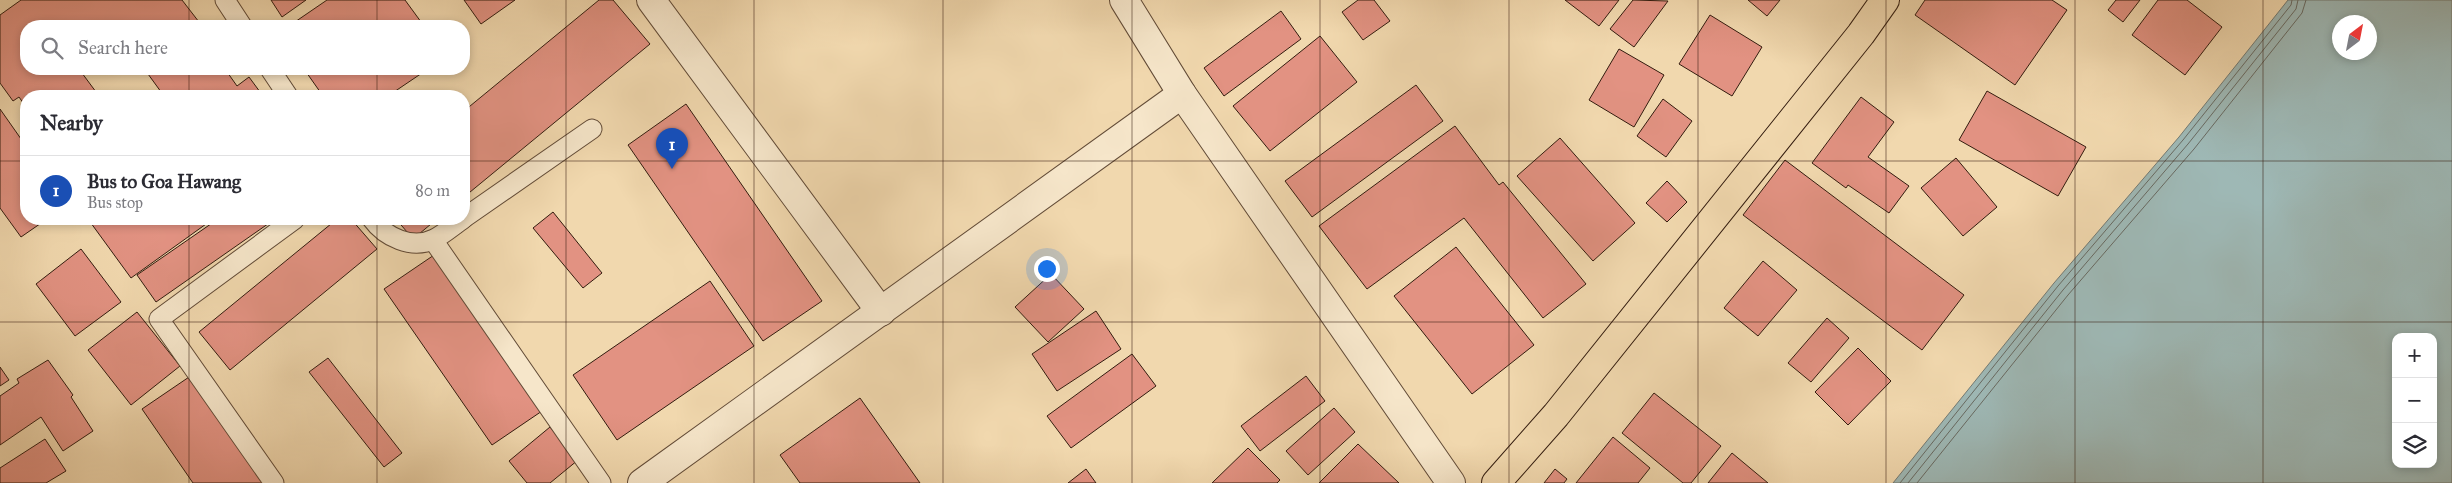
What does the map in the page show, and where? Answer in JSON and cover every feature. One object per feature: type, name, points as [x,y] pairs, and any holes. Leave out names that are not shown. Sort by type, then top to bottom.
[{"type":"highway","points":[[1496,483],[1568,399],[1849,49],[1885,0]]},
{"type":"street","points":[[651,0],[882,312]]},
{"type":"street","points":[[1124,0],[1182,94],[1451,483]]},
{"type":"street","points":[[642,483],[882,312],[1182,94]]},
{"type":"lane","points":[[224,0],[238,20]]},
{"type":"lane","points":[[274,75],[284,90]]},
{"type":"lane","points":[[470,213],[592,129]]},
{"type":"lane","points":[[274,483],[159,319],[286,225]]},
{"type":"lane","points":[[379,225],[392,236],[412,244],[433,240],[453,225]]},
{"type":"lane","points":[[433,240],[601,483]]},
{"type":"water","points":[[2288,0],[2452,0],[2452,483],[1893,483],[2054,283],[2179,137]]},
{"type":"building","points":[[21,0],[182,0],[197,20],[20,20],[20,75],[83,75],[95,90],[20,90],[20,98],[19,97],[13,101],[0,83],[0,15]]},
{"type":"building","points":[[271,0],[306,0],[282,17]]},
{"type":"building","points":[[327,0],[405,0],[420,20],[298,20]]},
{"type":"building","points":[[464,0],[515,0],[481,24]]},
{"type":"building","points":[[599,0],[613,0],[650,44],[470,192],[470,106]]},
{"type":"building","points":[[1358,0],[1374,0],[1390,21],[1363,40],[1342,12]]},
{"type":"building","points":[[1565,0],[1619,0],[1599,26]]},
{"type":"building","points":[[1633,0],[1668,1],[1634,47],[1610,29]]},
{"type":"building","points":[[1748,0],[1780,0],[1767,16]]},
{"type":"building","points":[[1925,0],[2052,0],[2067,10],[2015,85],[1915,15]]},
{"type":"building","points":[[2116,0],[2140,0],[2123,22],[2108,10]]},
{"type":"building","points":[[2158,0],[2187,0],[2222,27],[2185,75],[2132,35]]},
{"type":"building","points":[[1281,11],[1301,39],[1224,96],[1204,68]]},
{"type":"building","points":[[1710,15],[1762,47],[1732,96],[1679,64]]},
{"type":"building","points":[[1320,36],[1357,82],[1270,151],[1233,106]]},
{"type":"building","points":[[1619,49],[1664,75],[1634,127],[1589,100]]},
{"type":"building","points":[[149,75],[229,75],[237,86],[249,77],[259,90],[160,90]]},
{"type":"building","points":[[308,75],[419,75],[397,90],[319,90]]},
{"type":"building","points":[[1416,85],[1443,121],[1312,217],[1285,181]]},
{"type":"building","points":[[1987,91],[2086,147],[2058,196],[1959,140]]},
{"type":"building","points":[[1861,97],[1894,122],[1868,157],[1909,186],[1889,213],[1848,185],[1846,188],[1812,163]]},
{"type":"building","points":[[1663,99],[1692,121],[1666,157],[1637,136]]},
{"type":"building","points":[[686,104],[822,301],[763,341],[628,145]]},
{"type":"building","points":[[0,109],[20,137],[20,225],[38,225],[21,237],[0,208]]},
{"type":"building","points":[[1455,126],[1499,185],[1503,182],[1586,284],[1543,318],[1464,218],[1367,289],[1319,226]]},
{"type":"building","points":[[1560,138],[1635,223],[1593,261],[1517,176]]},
{"type":"building","points":[[1956,158],[1997,207],[1963,236],[1921,188]]},
{"type":"building","points":[[1785,160],[1964,295],[1922,350],[1743,215]]},
{"type":"building","points":[[1667,181],[1687,202],[1667,222],[1646,203]]},
{"type":"building","points":[[553,212],[602,273],[583,288],[533,228]]},
{"type":"building","points":[[92,225],[205,225],[131,278]]},
{"type":"building","points":[[209,225],[266,225],[156,302],[137,275]]},
{"type":"building","points":[[330,225],[356,225],[377,249],[230,370],[199,332]]},
{"type":"building","points":[[401,225],[430,225],[413,239]]},
{"type":"building","points":[[1456,247],[1534,345],[1472,394],[1394,296]]},
{"type":"building","points":[[81,249],[121,302],[75,336],[36,284]]},
{"type":"building","points":[[437,253],[545,409],[492,445],[384,289]]},
{"type":"building","points":[[1763,261],[1797,290],[1758,336],[1724,308]]},
{"type":"building","points":[[1051,274],[1084,309],[1048,342],[1015,307]]},
{"type":"building","points":[[710,281],[754,346],[617,440],[573,375]]},
{"type":"building","points":[[1096,311],[1121,349],[1057,391],[1032,354]]},
{"type":"building","points":[[137,312],[180,366],[131,405],[88,350]]},
{"type":"building","points":[[1827,318],[1849,338],[1811,382],[1788,363]]},
{"type":"building","points":[[1858,348],[1891,381],[1848,425],[1815,392]]},
{"type":"building","points":[[1132,354],[1156,386],[1071,448],[1047,416]]},
{"type":"building","points":[[328,358],[402,453],[384,467],[309,372]]},
{"type":"building","points":[[48,360],[73,395],[71,397],[93,431],[63,451],[41,417],[0,445],[0,396],[19,383],[17,379]]},
{"type":"building","points":[[0,367],[9,380],[0,386]]},
{"type":"building","points":[[192,375],[267,483],[193,483],[142,409]]},
{"type":"building","points":[[1306,376],[1325,401],[1260,451],[1241,426]]},
{"type":"building","points":[[1654,393],[1721,446],[1691,483],[1683,483],[1622,433]]},
{"type":"building","points":[[860,398],[920,483],[800,483],[780,455]]},
{"type":"building","points":[[1334,408],[1355,432],[1308,475],[1286,451]]},
{"type":"building","points":[[550,427],[578,460],[550,483],[527,483],[509,461]]},
{"type":"building","points":[[1613,437],[1650,468],[1638,483],[1576,483]]},
{"type":"building","points":[[45,439],[66,471],[46,483],[0,483],[0,468]]},
{"type":"building","points":[[1358,444],[1399,483],[1319,483]]},
{"type":"building","points":[[1248,448],[1280,480],[1277,483],[1212,483]]},
{"type":"building","points":[[1732,453],[1768,483],[1708,483]]},
{"type":"building","points":[[1086,469],[1096,483],[1068,483]]},
{"type":"building","points":[[1555,469],[1567,479],[1564,483],[1544,483]]},
{"type":"place","name":"Bus to Goa Hawang","points":[[672,169]]}]
